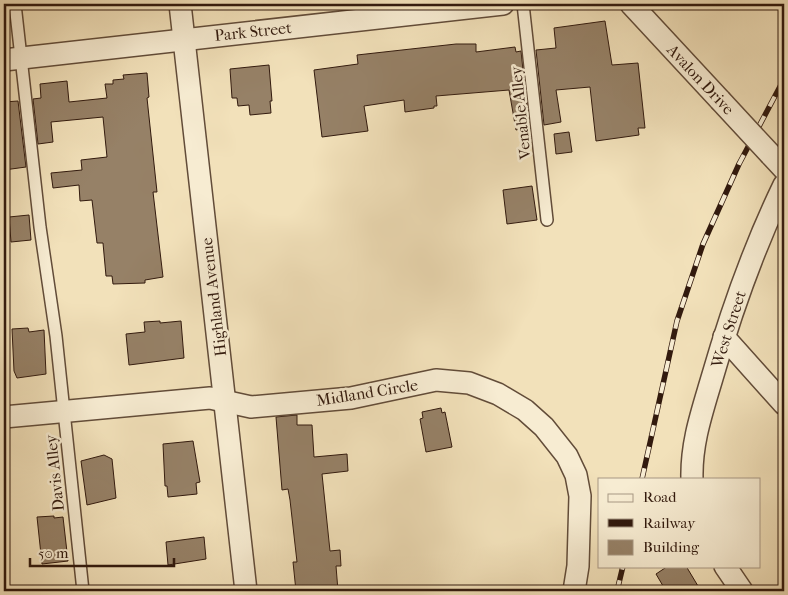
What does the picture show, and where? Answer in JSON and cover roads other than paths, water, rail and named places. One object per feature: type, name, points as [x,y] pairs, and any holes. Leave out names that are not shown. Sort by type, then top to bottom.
[{"type":"street","name":"Highland Avenue","points":[[180,4],[246,591]]},
{"type":"street","name":"Park Street","points":[[12,59],[503,4]]},
{"type":"street","name":"Avalon Drive","points":[[631,4],[778,162]]},
{"type":"street","name":"West Street","points":[[692,478],[695,437],[724,337],[770,213],[784,185]]},
{"type":"street","points":[[724,337],[784,404]]},
{"type":"street","name":"Midland Circle","points":[[4,417],[210,398],[251,407],[351,398],[449,380],[469,383],[498,394],[524,410],[544,427],[567,456],[576,475],[580,496],[578,566],[574,591]]},
{"type":"street","points":[[726,568],[742,591]]},
{"type":"lane","name":"Davis Alley","points":[[15,4],[12,59],[63,412],[83,591]]},
{"type":"lane","name":"Venable Alley","points":[[523,4],[548,220]]},
{"type":"railway","points":[[642,478],[677,321],[703,244],[739,164],[784,79]]},
{"type":"railway","points":[[617,591],[623,568]]}]
